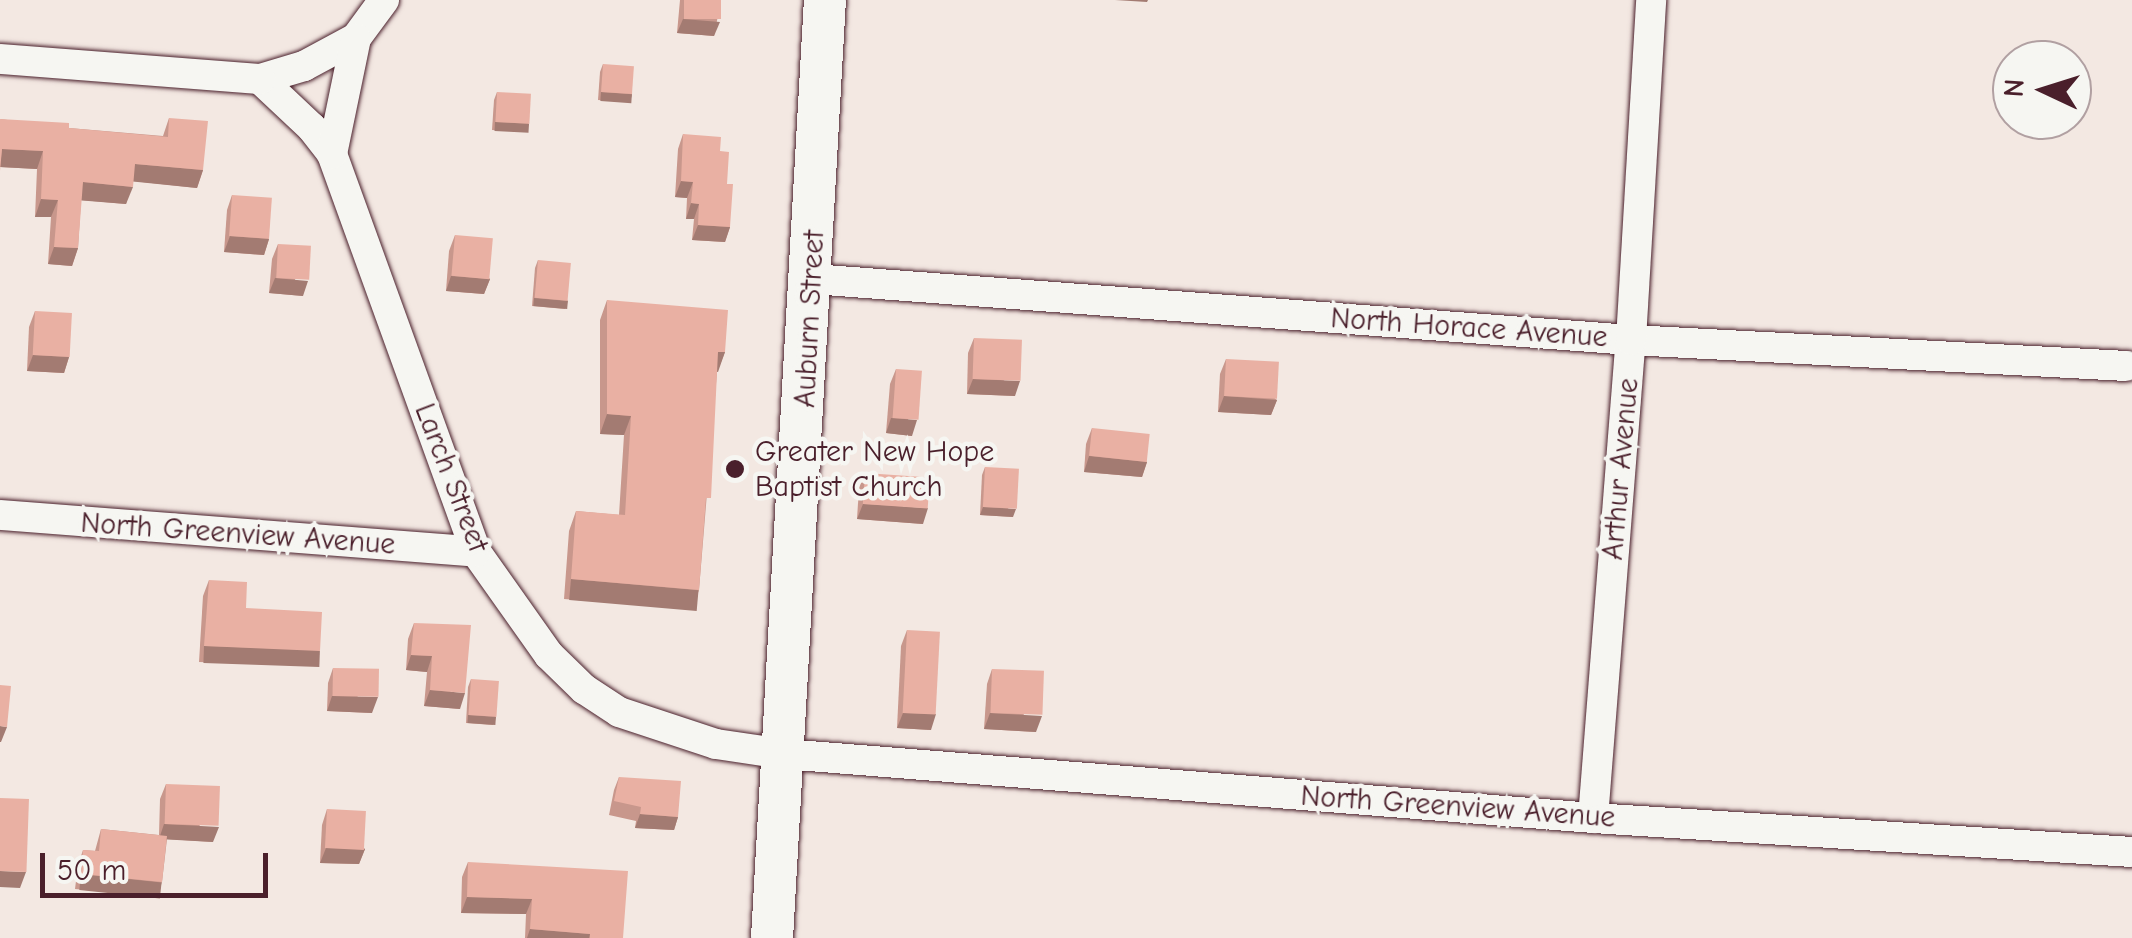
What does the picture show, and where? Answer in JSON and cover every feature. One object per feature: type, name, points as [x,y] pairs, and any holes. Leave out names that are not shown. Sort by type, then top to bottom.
[{"type":"main road","name":"Auburn Street","points":[[772,938],[825,0]]},
{"type":"street","points":[[332,154],[356,38],[384,0]]},
{"type":"street","name":"Arthur Avenue","points":[[1593,818],[1631,340],[1651,0]]},
{"type":"street","points":[[0,59],[260,79],[304,66],[356,38]]},
{"type":"street","name":"Larch Street","points":[[260,79],[312,128],[332,154],[476,552],[548,655],[607,704],[678,734],[784,754]]},
{"type":"street","name":"North Horace Avenue","points":[[812,280],[1631,340],[2126,366]]},
{"type":"street","name":"North Greenview Avenue","points":[[0,515],[476,552]]},
{"type":"street","name":"North Greenview Avenue","points":[[784,754],[1593,818],[2132,852]]},
{"type":"building","points":[[684,0],[721,0],[721,19],[684,19]]},
{"type":"building","points":[[603,64],[634,66],[632,94],[601,92]]},
{"type":"building","points":[[497,92],[531,94],[529,124],[495,122]]},
{"type":"building","points":[[169,118],[208,121],[203,170],[135,164],[133,187],[83,182],[78,248],[54,247],[58,200],[41,199],[43,151],[2,149],[0,171],[0,119],[69,123],[69,128],[168,137]]},
{"type":"building","points":[[683,134],[721,137],[720,151],[729,152],[727,184],[733,184],[730,227],[698,225],[699,204],[691,203],[693,182],[681,181]]},
{"type":"building","points":[[232,195],[272,198],[269,239],[229,236]]},
{"type":"building","points":[[455,235],[493,238],[489,279],[451,276]]},
{"type":"building","points":[[278,244],[311,246],[309,280],[276,278]]},
{"type":"building","points":[[538,260],[571,263],[568,301],[535,298]]},
{"type":"building","points":[[607,300],[728,310],[725,352],[718,352],[711,498],[706,498],[699,590],[571,579],[576,511],[625,515],[631,416],[607,414]]},
{"type":"building","points":[[35,311],[72,313],[70,357],[33,355]]},
{"type":"building","points":[[974,338],[1022,340],[1021,381],[973,379]]},
{"type":"building","points":[[1226,359],[1279,362],[1277,399],[1224,396]]},
{"type":"building","points":[[896,369],[922,371],[919,420],[893,418]]},
{"type":"building","points":[[1092,428],[1150,434],[1147,462],[1089,456]]},
{"type":"building","points":[[985,467],[1019,469],[1017,509],[983,507]]},
{"type":"building","points":[[865,473],[930,478],[928,508],[863,504]]},
{"type":"building","points":[[209,580],[247,582],[246,608],[322,612],[320,651],[204,646]]},
{"type":"building","points":[[414,623],[471,625],[465,693],[430,690],[432,656],[411,655]]},
{"type":"building","points":[[907,630],[940,632],[936,715],[903,713]]},
{"type":"building","points":[[333,668],[379,669],[379,697],[333,696]]},
{"type":"building","points":[[992,669],[1044,671],[1042,715],[990,713]]},
{"type":"building","points":[[471,679],[499,681],[496,717],[468,715]]},
{"type":"building","points":[[0,685],[11,686],[7,727],[0,726]]},
{"type":"building","points":[[619,777],[681,781],[678,817],[640,814],[641,807],[614,801]]},
{"type":"building","points":[[166,784],[220,786],[219,826],[165,824]]},
{"type":"building","points":[[0,798],[29,799],[26,872],[0,871]]},
{"type":"building","points":[[327,809],[366,811],[364,850],[325,848]]},
{"type":"building","points":[[101,829],[167,836],[162,882],[81,874],[83,850],[99,851]]},
{"type":"building","points":[[468,862],[628,871],[623,938],[590,938],[590,934],[530,929],[532,899],[467,897]]},
{"type":"place","name":"Greater New Hope Baptist Church","points":[[735,469]]}]
